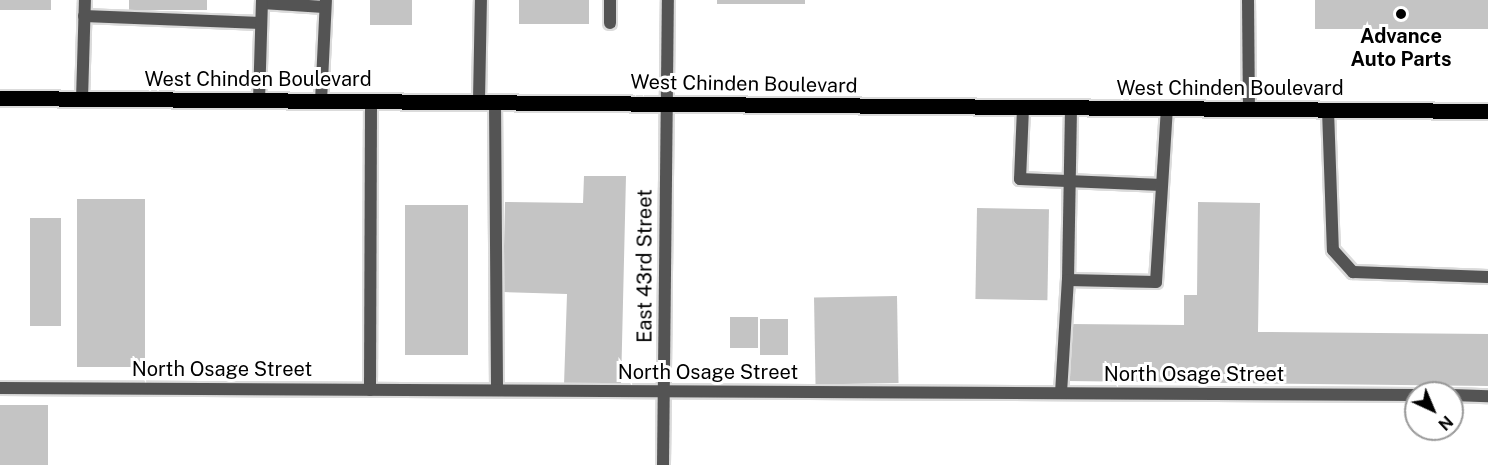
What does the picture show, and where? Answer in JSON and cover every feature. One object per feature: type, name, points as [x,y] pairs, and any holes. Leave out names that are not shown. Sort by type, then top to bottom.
[{"type":"main road","name":"West Chinden Boulevard","points":[[0,98],[259,101],[479,100],[1023,108],[1488,111]]},
{"type":"street","points":[[82,99],[85,0]]},
{"type":"street","points":[[479,100],[481,0]]},
{"type":"street","points":[[610,0],[610,22]]},
{"type":"street","name":"East 43rd Street","points":[[663,465],[665,104],[668,0]]},
{"type":"street","points":[[1248,0],[1249,110]]},
{"type":"street","points":[[259,101],[262,2],[325,4],[321,101]]},
{"type":"street","points":[[84,16],[261,23]]},
{"type":"street","points":[[370,390],[371,101]]},
{"type":"street","points":[[495,101],[497,390]]},
{"type":"street","points":[[1023,108],[1020,179],[1162,185]]},
{"type":"street","points":[[1061,393],[1068,280],[1071,108]]},
{"type":"street","points":[[1068,280],[1156,282],[1167,108]]},
{"type":"street","points":[[1328,110],[1333,250],[1353,272],[1488,277]]},
{"type":"street","name":"North Osage Street","points":[[0,388],[1404,395]]},
{"type":"street","points":[[1464,395],[1488,396]]},
{"type":"building","points":[[0,0],[51,0],[51,10],[0,10]]},
{"type":"building","points":[[129,0],[207,0],[207,10],[129,10]]},
{"type":"building","points":[[370,0],[412,0],[412,25],[370,25]]},
{"type":"building","points":[[519,0],[589,0],[589,24],[519,24]]},
{"type":"building","points":[[717,0],[805,0],[805,4],[717,4]]},
{"type":"building","name":"Advance Auto Parts","points":[[1315,0],[1488,0],[1488,29],[1315,29]]},
{"type":"building","points":[[584,176],[626,176],[621,386],[564,385],[567,294],[503,292],[505,202],[583,203]]},
{"type":"building","points":[[77,199],[145,199],[145,367],[77,367]]},
{"type":"building","points":[[1198,202],[1260,203],[1258,332],[1488,334],[1488,386],[1464,386],[1464,381],[1404,381],[1404,385],[1068,381],[1069,324],[1184,325],[1184,295],[1197,295]]},
{"type":"building","points":[[405,205],[468,205],[468,355],[405,355]]},
{"type":"building","points":[[977,208],[1049,209],[1047,300],[975,299]]},
{"type":"building","points":[[30,218],[61,218],[61,326],[30,326]]},
{"type":"building","points":[[897,296],[899,383],[816,384],[814,297]]},
{"type":"building","points":[[730,317],[758,317],[758,348],[730,348]]},
{"type":"building","points":[[760,319],[788,319],[788,355],[760,355]]},
{"type":"building","points":[[0,405],[48,405],[48,465],[0,465]]},
{"type":"place","name":"Advance Auto Parts","points":[[1401,14]]}]
